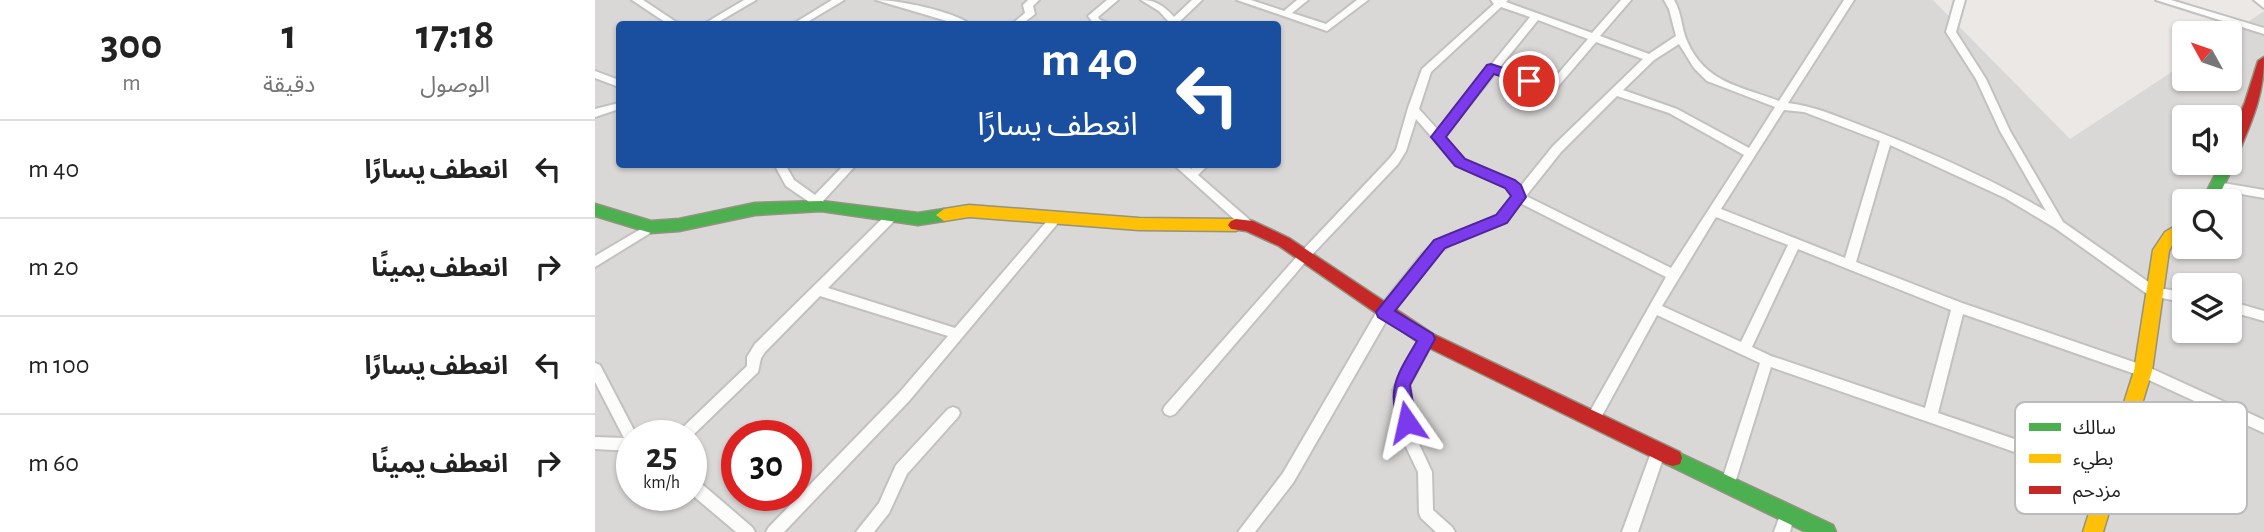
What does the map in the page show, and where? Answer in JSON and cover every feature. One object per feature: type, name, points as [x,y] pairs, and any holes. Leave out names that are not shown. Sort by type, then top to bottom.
[{"type":"street","points":[[637,0],[669,21]]},
{"type":"street","points":[[714,21],[751,0]]},
{"type":"street","points":[[803,21],[839,0]]},
{"type":"street","points":[[881,0],[902,2],[956,21]]},
{"type":"street","points":[[1020,21],[1030,14],[1028,5],[1034,0]]},
{"type":"street","points":[[1096,21],[1093,16],[1113,0]]},
{"type":"street","points":[[1146,0],[1162,9],[1171,21]]},
{"type":"street","points":[[1175,21],[1197,0]]},
{"type":"street","points":[[1242,0],[1327,28],[1363,0]]},
{"type":"street","points":[[1287,13],[1303,0]]},
{"type":"street","points":[[1491,68],[1552,87],[1626,0]]},
{"type":"street","points":[[1669,0],[1676,11],[1681,37],[1701,72],[1711,79],[1783,106],[1806,109],[1887,139],[2009,195],[2059,225],[2154,292],[2172,295]]},
{"type":"street","points":[[1676,11],[1683,0]]},
{"type":"street","points":[[1593,419],[1673,275],[1849,0]]},
{"type":"street","points":[[1960,0],[1951,32],[1981,79],[2005,131],[2059,225]]},
{"type":"street","points":[[2161,0],[2264,31]]},
{"type":"street","points":[[2259,0],[2264,5]]},
{"type":"street","points":[[1170,410],[1304,256],[1375,178],[1394,161],[1401,151],[1426,71],[1498,1],[1650,58]]},
{"type":"street","points":[[1438,137],[1491,68],[1535,17]]},
{"type":"street","points":[[1246,532],[1288,478],[1384,312],[1440,244],[1501,219],[1557,149],[1650,58],[1681,37]]},
{"type":"street","points":[[2242,128],[2264,61]]},
{"type":"street","points":[[595,74],[616,83]]},
{"type":"street","points":[[1616,92],[1673,111],[1750,153]]},
{"type":"street","points":[[595,113],[616,107]]},
{"type":"street","points":[[1413,108],[1460,162],[1510,184],[1516,189],[1518,197],[1673,275]]},
{"type":"street","points":[[1849,264],[1887,139]]},
{"type":"street","points":[[781,168],[790,183],[818,204]]},
{"type":"street","points":[[818,204],[849,168]]},
{"type":"street","points":[[1183,168],[1248,225],[1284,242],[1427,339],[1826,532]]},
{"type":"street","points":[[1191,175],[1199,168]]},
{"type":"street","points":[[2215,189],[2222,175]]},
{"type":"street","points":[[2217,186],[2264,194]]},
{"type":"street","points":[[595,210],[650,227],[679,225],[755,209],[818,204],[918,219],[969,211],[1139,224],[1248,225]]},
{"type":"street","points":[[1713,211],[1958,307],[2143,371],[2210,402]]},
{"type":"street","points":[[699,420],[753,368],[754,357],[760,348],[820,291],[891,217]]},
{"type":"street","points":[[774,532],[904,397],[1058,217]]},
{"type":"street","points":[[595,262],[650,227]]},
{"type":"street","points":[[2134,402],[2143,371],[2161,250],[2172,235]]},
{"type":"street","points":[[1744,350],[1795,243]]},
{"type":"street","points":[[820,291],[957,334]]},
{"type":"street","points":[[1930,416],[1958,307]]},
{"type":"street","points":[[1654,308],[1767,359],[2015,445]]},
{"type":"street","points":[[2242,310],[2264,316]]},
{"type":"street","points":[[1427,339],[1401,390],[1413,447],[1425,472],[1426,513],[1447,532]]},
{"type":"street","points":[[1728,483],[1767,359]]},
{"type":"street","points":[[595,369],[621,420]]},
{"type":"street","points":[[864,532],[884,508],[901,470],[953,413]]},
{"type":"street","points":[[2247,419],[2264,427]]},
{"type":"street","points":[[595,443],[616,442]]},
{"type":"street","points":[[1630,532],[1659,450]]},
{"type":"street","points":[[707,498],[747,532]]},
{"type":"street","points":[[1782,532],[1788,512]]},
{"type":"street","points":[[2093,532],[2099,514]]},
{"type":"shaded area","points":[[595,0],[1933,0],[2070,139],[2172,72],[2172,91],[2242,91],[2242,26],[2264,11],[2264,532],[595,532]]},
{"type":"traffic: fast","points":[[2215,189],[2222,175]]},
{"type":"traffic: fast","points":[[595,210],[651,227],[679,225],[755,209],[821,206],[918,219],[944,215]]},
{"type":"traffic: fast","points":[[1673,458],[1826,532]]},
{"type":"traffic: slow","points":[[944,215],[969,211],[1139,224],[1236,225]]},
{"type":"traffic: slow","points":[[2133,402],[2143,371],[2161,250],[2172,235]]},
{"type":"traffic: slow","points":[[2093,532],[2099,514]]},
{"type":"traffic: jam","points":[[2242,127],[2264,61]]},
{"type":"traffic: jam","points":[[1236,225],[1248,225],[1284,242],[1427,339],[1673,458]]},
{"type":"route","points":[[1407,422],[1401,385],[1427,339],[1384,312],[1427,256],[1440,244],[1493,224],[1508,212],[1518,197],[1516,189],[1510,184],[1460,162],[1438,137],[1491,68],[1529,81]]}]
